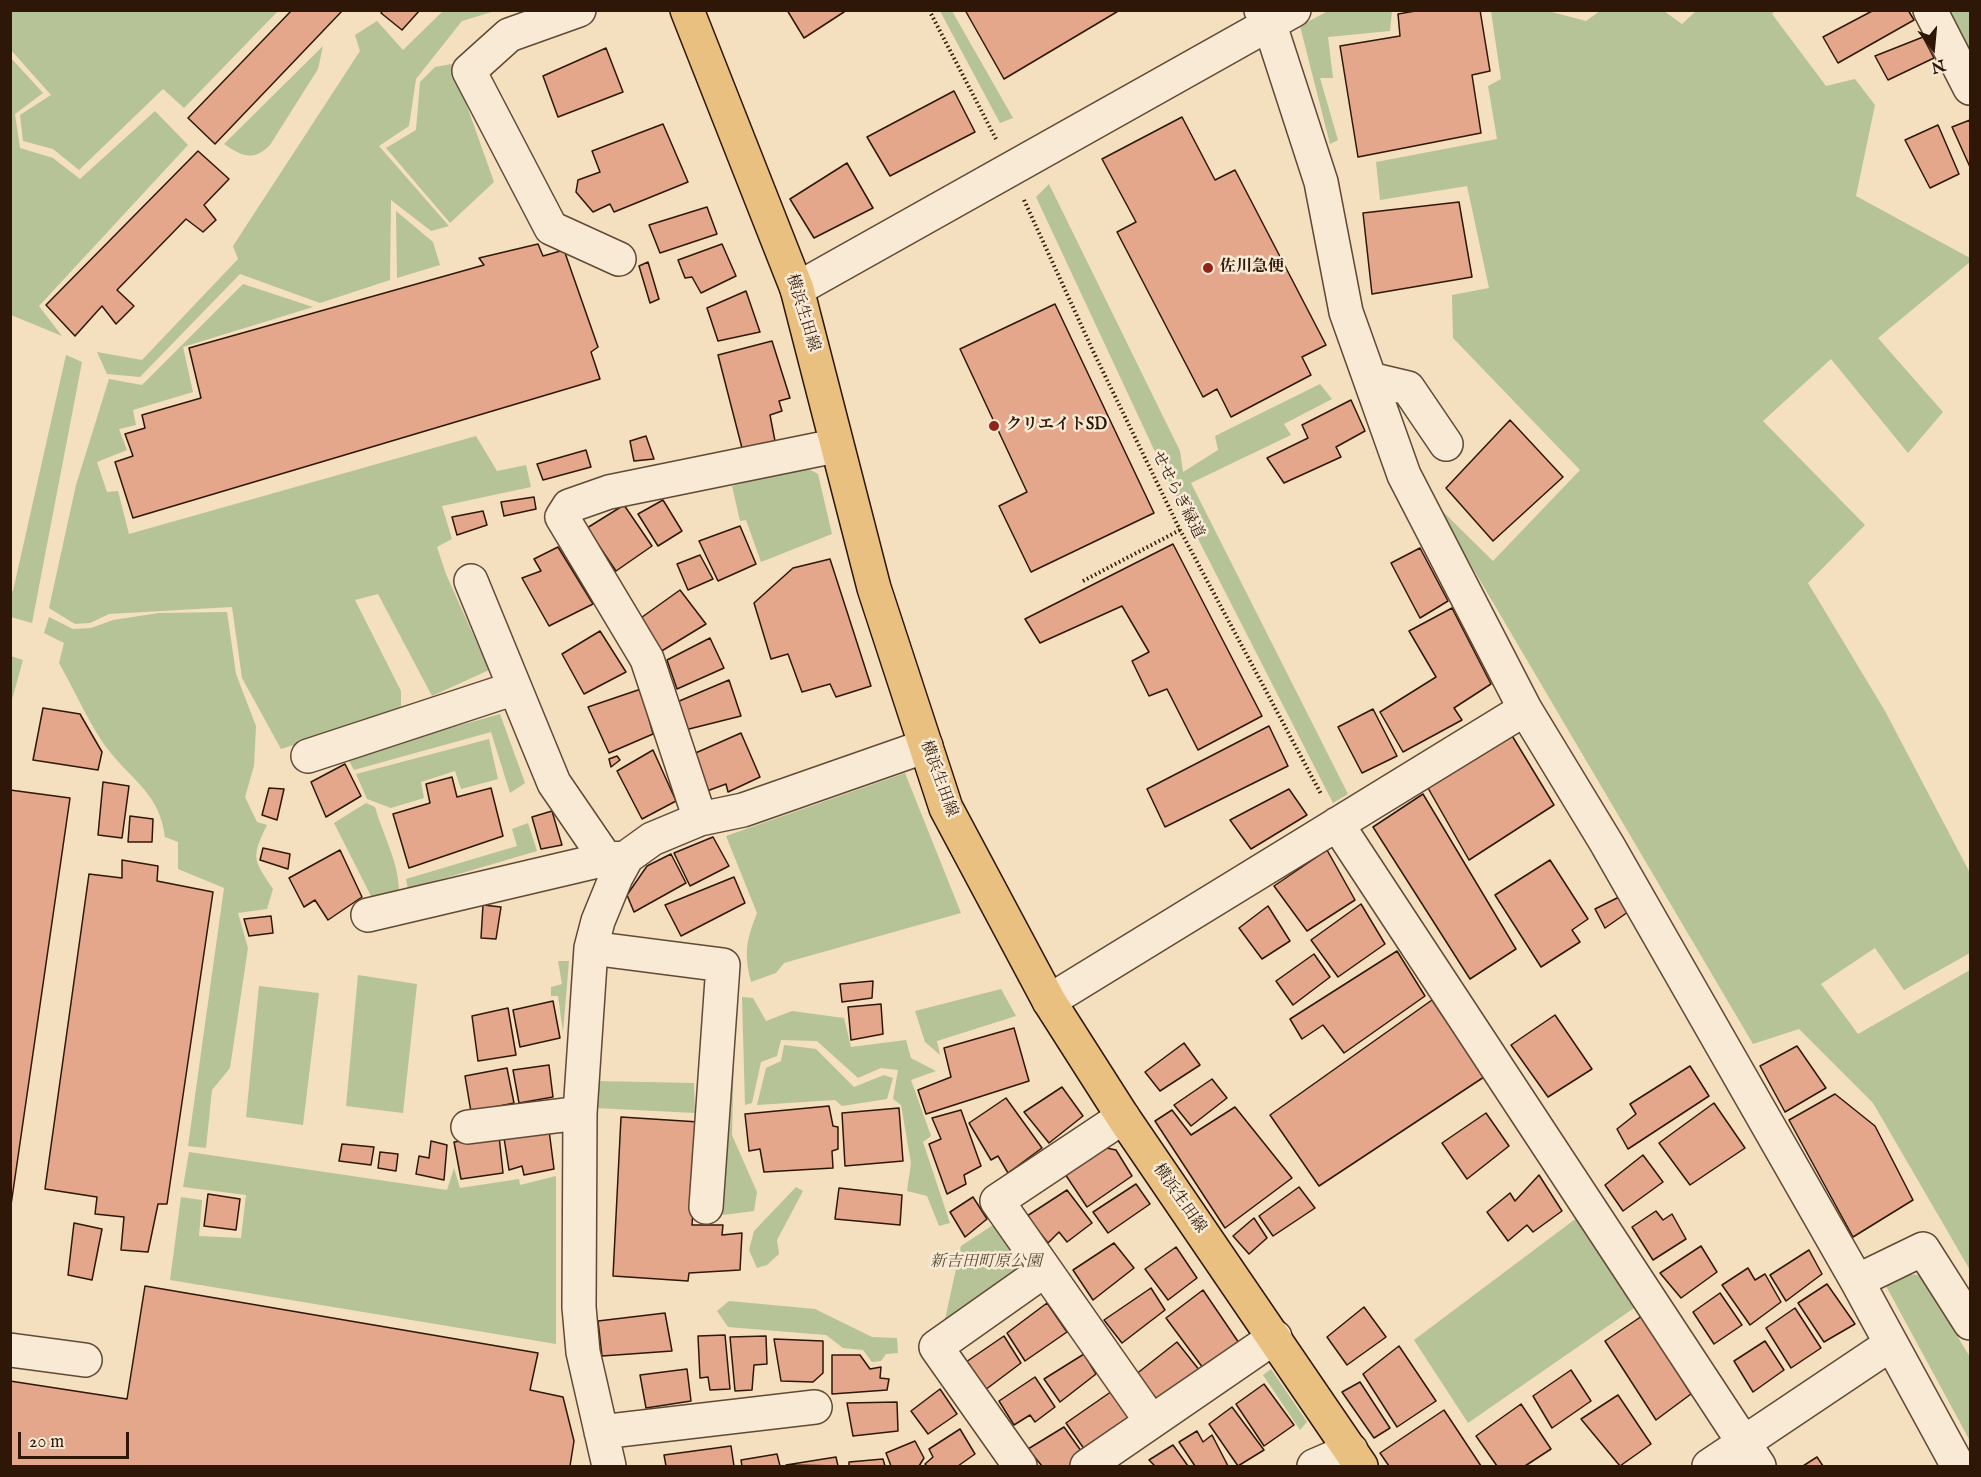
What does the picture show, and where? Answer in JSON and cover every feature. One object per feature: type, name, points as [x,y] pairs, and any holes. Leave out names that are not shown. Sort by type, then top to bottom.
[{"type":"main road","name":"横浜生田線","points":[[687,10],[797,289],[822,379],[835,446],[874,588],[946,808],[1049,1001],[1123,1117],[1356,1458]]},
{"type":"street","points":[[579,10],[509,35],[469,71],[551,228],[619,259]]},
{"type":"street","points":[[1930,10],[1970,88]]},
{"type":"street","points":[[797,289],[1004,156],[1275,15],[1321,182],[1346,312],[1404,475],[1525,709],[1607,844],[1857,1281],[1958,1467]]},
{"type":"street","points":[[1370,379],[1408,388],[1446,444]]},
{"type":"street","points":[[700,819],[647,659],[562,517],[569,506],[609,492],[835,446]]},
{"type":"street","points":[[471,581],[554,783],[617,858]]},
{"type":"street","points":[[308,756],[515,688]]},
{"type":"street","points":[[1049,1001],[1525,709]]},
{"type":"street","points":[[368,915],[617,858],[652,839],[700,819],[743,810],[926,746]]},
{"type":"street","points":[[1337,824],[1752,1455]]},
{"type":"street","points":[[609,1467],[583,1352],[579,1307],[580,1113],[591,948],[617,858]]},
{"type":"street","points":[[591,948],[723,965],[706,1207]]},
{"type":"street","points":[[468,1127],[580,1113]]},
{"type":"street","points":[[1123,1117],[997,1201],[1151,1421]]},
{"type":"street","points":[[1857,1281],[1923,1249],[1971,1323]]},
{"type":"street","points":[[1020,1467],[936,1347],[1045,1270]]},
{"type":"street","points":[[1087,1467],[1275,1337]]},
{"type":"street","points":[[1709,1467],[1752,1455],[1891,1344]]},
{"type":"street","points":[[10,1350],[85,1360]]},
{"type":"street","points":[[601,1432],[815,1407]]},
{"type":"street","points":[[1314,1467],[1356,1458]]},
{"type":"path","name":"せせらぎ緑道","points":[[929,10],[1004,156],[1093,351],[1180,530],[1337,824]]},
{"type":"path","points":[[1083,581],[1180,530]]},
{"type":"green space","points":[[10,11],[278,11],[184,108],[163,89],[79,170],[53,149],[23,141],[20,115],[51,95],[11,50]]},
{"type":"green space","points":[[443,11],[495,11],[462,21],[416,79],[409,126],[379,146],[449,226],[431,231],[391,200],[390,280],[320,303],[240,274],[140,377],[107,374],[97,352],[142,360],[238,259],[233,246],[360,51],[355,35],[377,21],[403,50]]},
{"type":"green space","points":[[940,11],[952,11],[1013,118],[1000,123]]},
{"type":"green space","points":[[1328,11],[1392,11],[1390,31],[1328,37],[1333,78],[1320,78],[1338,140],[1330,144],[1300,26]]},
{"type":"green space","points":[[1491,11],[1548,11],[1586,21],[1600,11],[1664,11],[1682,24],[1696,11],[1775,11],[1772,14],[1826,86],[1855,79],[1875,105],[1856,196],[1970,258],[1970,262],[1878,338],[1943,412],[1908,453],[1831,359],[1763,421],[1865,525],[1808,583],[1885,711],[1970,873],[1970,953],[1904,990],[1875,948],[1821,984],[1858,1034],[1970,970],[1970,1270],[1873,1103],[1799,1029],[1753,1044],[1435,504],[1493,561],[1580,470],[1453,338],[1452,295],[1489,288],[1467,186],[1380,200],[1376,162],[1497,139],[1488,86],[1501,79]]},
{"type":"green space","points":[[1942,11],[1970,11],[1970,59]]},
{"type":"green space","points":[[323,46],[318,69],[270,145],[258,154],[247,155],[236,152],[224,144]]},
{"type":"green space","points":[[11,58],[43,93],[15,114],[20,148],[53,158],[80,179],[155,111],[188,145],[39,306],[62,336],[11,315]]},
{"type":"green space","points":[[452,64],[494,182],[450,223],[386,148],[416,130],[420,82],[435,67]]},
{"type":"green space","points":[[1049,184],[1180,451],[1183,472],[1218,450],[1215,436],[1320,384],[1332,399],[1284,424],[1291,435],[1191,483],[1348,794],[1333,803],[1171,486],[1036,197]]},
{"type":"green space","points":[[396,211],[433,242],[440,265],[397,278]]},
{"type":"green space","points":[[243,284],[313,307],[183,347],[193,392],[133,410],[136,425],[119,429],[127,450],[97,462],[107,492],[118,491],[129,534],[476,436],[497,471],[526,465],[531,487],[442,506],[452,539],[437,547],[446,574],[489,670],[432,696],[378,594],[355,600],[401,691],[401,711],[281,749],[242,678],[232,607],[109,614],[90,623],[75,624],[49,608],[76,485],[109,379],[142,385]]},
{"type":"green space","points":[[66,355],[82,362],[32,623],[11,617],[11,591],[13,591]]},
{"type":"green space","points":[[805,467],[818,474],[832,534],[761,562],[746,520],[740,521],[732,486]]},
{"type":"green space","points":[[227,612],[236,674],[256,726],[254,766],[245,797],[257,822],[267,825],[258,845],[256,858],[261,871],[273,889],[267,909],[238,913],[248,948],[230,1068],[212,1090],[206,1148],[188,1146],[224,888],[178,869],[178,842],[165,837],[158,810],[152,800],[110,752],[90,721],[59,663],[64,643],[44,633],[49,617],[73,629],[91,628],[113,620],[159,613]]},
{"type":"green space","points":[[10,656],[23,660],[11,703]]},
{"type":"green space","points":[[500,714],[525,783],[510,793],[491,732],[354,770],[347,757]]},
{"type":"green space","points":[[489,739],[498,779],[461,789],[455,771],[421,782],[424,798],[391,808],[367,799],[356,774]]},
{"type":"green space","points":[[905,773],[961,913],[784,963],[776,973],[751,982],[747,963],[747,947],[757,913],[726,836]]},
{"type":"green space","points":[[366,803],[375,807],[394,860],[399,891],[372,898],[334,823]]},
{"type":"green space","points":[[528,823],[537,851],[408,889],[406,879],[517,846],[512,829]]},
{"type":"green space","points":[[558,961],[569,961],[563,1032],[558,996],[551,996],[551,987],[562,984]]},
{"type":"green space","points":[[358,975],[417,984],[403,1113],[346,1106]]},
{"type":"green space","points":[[259,986],[319,993],[303,1125],[246,1117]]},
{"type":"green space","points":[[1001,989],[1016,1016],[937,1041],[940,1055],[925,1042],[915,1011]]},
{"type":"green space","points":[[742,997],[753,998],[766,1021],[792,1011],[844,1018],[851,1047],[906,1040],[911,1058],[936,1071],[911,1080],[931,1136],[923,1142],[950,1223],[939,1226],[927,1196],[907,1191],[911,1163],[901,1105],[893,1099],[898,1070],[881,1068],[858,1078],[817,1041],[781,1040],[777,1056],[761,1062],[752,1103],[745,1105]]},
{"type":"green space","points":[[784,1045],[816,1049],[854,1087],[884,1075],[893,1078],[887,1099],[842,1106],[835,1100],[757,1105],[766,1068],[781,1061]]},
{"type":"green space","points":[[726,1054],[734,1054],[732,1135],[757,1192],[754,1211],[723,1215]]},
{"type":"green space","points":[[596,1081],[694,1083],[695,1113],[596,1108]]},
{"type":"green space","points":[[189,1152],[447,1190],[454,1168],[460,1188],[519,1179],[520,1185],[556,1176],[556,1344],[170,1280],[181,1197],[202,1200],[199,1236],[241,1238],[246,1195],[183,1187]]},
{"type":"green space","points":[[796,1187],[803,1191],[777,1240],[779,1254],[767,1265],[757,1268],[749,1250],[754,1231]]},
{"type":"green space","points":[[1578,1217],[1634,1308],[1468,1423],[1414,1340]]},
{"type":"green space","name":"新吉田町原公園","points":[[996,1223],[1026,1271],[944,1324],[961,1246]]},
{"type":"green space","points":[[1906,1274],[1920,1275],[1970,1357],[1970,1441],[1886,1286]]},
{"type":"green space","points":[[729,1301],[815,1309],[872,1337],[897,1338],[898,1353],[886,1354],[881,1361],[872,1362],[863,1350],[843,1348],[826,1335],[728,1327],[717,1311]]},
{"type":"green space","points":[[1271,1369],[1307,1422],[1300,1430],[1263,1375]]},
{"type":"building","points":[[292,10],[343,10],[215,144],[188,118]]},
{"type":"building","points":[[383,10],[420,10],[402,30],[381,13]]},
{"type":"building","points":[[787,10],[847,10],[804,38]]},
{"type":"building","points":[[965,10],[1120,10],[1004,79]]},
{"type":"building","points":[[1421,10],[1480,10],[1490,71],[1472,75],[1481,133],[1358,157],[1340,46],[1400,36],[1398,14]]},
{"type":"building","points":[[1874,10],[1908,10],[1914,20],[1838,63],[1823,37]]},
{"type":"building","points":[[1923,37],[1934,58],[1888,80],[1875,56]]},
{"type":"building","points":[[606,48],[623,92],[558,117],[543,76]]},
{"type":"building","points":[[954,91],[975,132],[890,176],[867,137]]},
{"type":"building","points":[[1182,117],[1215,180],[1235,170],[1326,345],[1302,357],[1311,375],[1231,417],[1217,389],[1203,397],[1117,232],[1136,222],[1102,159]]},
{"type":"building","points":[[1970,120],[1970,167],[1952,127]]},
{"type":"building","points":[[663,124],[688,182],[614,212],[610,204],[593,212],[576,192],[578,180],[600,172],[592,151]]},
{"type":"building","points":[[1938,125],[1959,174],[1930,188],[1905,140]]},
{"type":"building","points":[[198,151],[229,179],[204,205],[216,220],[203,232],[186,219],[117,290],[134,306],[116,324],[102,306],[75,336],[46,305]]},
{"type":"building","points":[[847,163],[873,208],[814,238],[790,199]]},
{"type":"building","points":[[1459,202],[1472,277],[1372,294],[1363,213]]},
{"type":"building","points":[[707,207],[717,234],[660,253],[649,225]]},
{"type":"building","points":[[538,244],[543,256],[564,250],[598,347],[591,352],[600,379],[133,518],[115,462],[133,456],[125,434],[145,428],[142,415],[201,398],[189,348],[484,265],[479,258]]},
{"type":"building","points":[[722,244],[736,276],[701,293],[692,277],[685,278],[678,260]]},
{"type":"building","points":[[648,262],[659,299],[650,303],[639,266]]},
{"type":"building","points":[[746,291],[760,332],[718,341],[707,308]]},
{"type":"building","points":[[1055,304],[1154,513],[1031,572],[999,506],[1027,492],[960,349]]},
{"type":"building","points":[[772,341],[790,398],[779,401],[782,411],[770,415],[775,441],[742,448],[718,355]]},
{"type":"building","points":[[1351,400],[1365,431],[1336,447],[1341,457],[1284,483],[1267,458],[1308,438],[1302,425]]},
{"type":"building","points":[[1510,420],[1563,477],[1493,541],[1446,488]]},
{"type":"building","points":[[646,436],[654,459],[634,461],[630,441]]},
{"type":"building","points":[[586,450],[591,467],[543,480],[537,464]]},
{"type":"building","points":[[534,497],[536,509],[504,516],[501,502]]},
{"type":"building","points":[[663,500],[682,531],[658,546],[638,514]]},
{"type":"building","points":[[624,505],[652,546],[616,571],[587,528]]},
{"type":"building","points":[[483,511],[487,525],[457,535],[452,517]]},
{"type":"building","points":[[740,526],[756,564],[718,581],[699,541]]},
{"type":"building","points":[[1173,544],[1262,716],[1198,750],[1167,689],[1149,696],[1132,661],[1149,652],[1122,606],[1040,643],[1025,619]]},
{"type":"building","points":[[558,547],[593,604],[549,626],[522,578],[541,571],[534,559]]},
{"type":"building","points":[[1420,548],[1448,601],[1420,618],[1391,563]]},
{"type":"building","points":[[700,555],[713,579],[688,590],[677,564]]},
{"type":"building","points":[[830,559],[871,686],[836,697],[830,684],[802,692],[788,654],[771,659],[754,603],[793,568]]},
{"type":"building","points":[[680,590],[706,624],[660,652],[638,620]]},
{"type":"building","points":[[1452,608],[1491,684],[1454,708],[1462,720],[1403,752],[1380,712],[1436,677],[1409,631]]},
{"type":"building","points":[[600,631],[626,672],[584,694],[562,654]]},
{"type":"building","points":[[710,638],[724,668],[677,689],[667,660]]},
{"type":"building","points":[[729,680],[741,716],[685,730],[677,702]]},
{"type":"building","points":[[641,689],[653,734],[609,753],[588,707]]},
{"type":"building","points":[[43,708],[80,714],[102,752],[98,770],[33,760]]},
{"type":"building","points":[[1373,709],[1397,756],[1362,773],[1338,727]]},
{"type":"building","points":[[1269,726],[1288,766],[1165,827],[1147,789]]},
{"type":"building","points":[[741,733],[760,777],[728,792],[726,784],[707,791],[691,755]]},
{"type":"building","points":[[1511,734],[1554,805],[1469,860],[1428,788]]},
{"type":"building","points":[[653,750],[676,801],[642,819],[617,771]]},
{"type":"building","points":[[617,756],[620,760],[611,767],[609,759]]},
{"type":"building","points":[[345,764],[361,796],[326,817],[311,782]]},
{"type":"building","points":[[452,777],[457,797],[491,788],[503,836],[409,868],[393,814],[430,803],[426,784]]},
{"type":"building","points":[[103,782],[129,786],[122,838],[98,835]]},
{"type":"building","points":[[269,788],[284,789],[277,820],[262,815]]},
{"type":"building","points":[[1289,789],[1307,815],[1251,849],[1230,820]]},
{"type":"building","points":[[10,790],[70,798],[10,1212]]},
{"type":"building","points":[[1423,794],[1516,949],[1470,979],[1373,827]]},
{"type":"building","points":[[552,811],[562,845],[541,849],[532,817]]},
{"type":"building","points":[[130,816],[153,819],[152,842],[128,842]]},
{"type":"building","points":[[713,837],[729,866],[690,886],[674,853]]},
{"type":"building","points":[[263,848],[290,854],[288,869],[260,860]]},
{"type":"building","points":[[340,850],[362,897],[328,920],[315,900],[304,907],[289,878]]},
{"type":"building","points":[[1327,850],[1355,900],[1307,931],[1274,886]]},
{"type":"building","points":[[671,854],[686,883],[634,912],[627,895],[647,866]]},
{"type":"building","points":[[122,860],[158,866],[157,881],[213,892],[167,1204],[158,1204],[148,1252],[121,1250],[124,1217],[95,1214],[97,1197],[45,1189],[89,874],[122,878]]},
{"type":"building","points":[[1550,860],[1588,919],[1572,930],[1580,942],[1541,967],[1495,895]]},
{"type":"building","points":[[734,877],[745,903],[681,936],[665,905]]},
{"type":"building","points":[[1619,897],[1628,912],[1605,928],[1595,909]]},
{"type":"building","points":[[1361,904],[1385,944],[1338,977],[1311,940]]},
{"type":"building","points":[[483,905],[501,907],[496,939],[481,938]]},
{"type":"building","points":[[1268,906],[1290,941],[1262,959],[1239,928]]},
{"type":"building","points":[[271,916],[273,933],[249,936],[244,919]]},
{"type":"building","points":[[1397,951],[1425,996],[1344,1053],[1323,1025],[1302,1039],[1290,1019]]},
{"type":"building","points":[[1314,954],[1330,977],[1293,1005],[1276,981]]},
{"type":"building","points":[[873,981],[872,998],[842,1002],[840,984]]},
{"type":"building","points":[[1432,1000],[1484,1077],[1319,1186],[1270,1115]]},
{"type":"building","points":[[553,1001],[560,1038],[520,1047],[513,1010]]},
{"type":"building","points":[[881,1004],[883,1034],[851,1040],[848,1007]]},
{"type":"building","points":[[508,1008],[516,1055],[478,1061],[472,1016]]},
{"type":"building","points":[[1555,1015],[1592,1069],[1548,1097],[1511,1045]]},
{"type":"building","points":[[1014,1028],[1029,1081],[926,1114],[918,1090],[951,1077],[944,1048]]},
{"type":"building","points":[[1184,1043],[1200,1065],[1160,1091],[1145,1072]]},
{"type":"building","points":[[1797,1046],[1826,1088],[1785,1112],[1760,1066]]},
{"type":"building","points":[[549,1065],[553,1097],[519,1103],[513,1070]]},
{"type":"building","points":[[1690,1066],[1709,1096],[1628,1149],[1617,1129],[1636,1114],[1630,1104]]},
{"type":"building","points":[[507,1068],[514,1103],[471,1112],[465,1076]]},
{"type":"building","points":[[1212,1079],[1227,1098],[1191,1126],[1174,1105]]},
{"type":"building","points":[[1062,1087],[1083,1116],[1049,1143],[1024,1112]]},
{"type":"building","points":[[1835,1094],[1875,1126],[1913,1200],[1853,1237],[1789,1120]]},
{"type":"building","points":[[1006,1098],[1042,1148],[1008,1173],[998,1156],[991,1160],[969,1123]]},
{"type":"building","points":[[1714,1103],[1745,1148],[1690,1185],[1659,1143]]},
{"type":"building","points":[[829,1106],[833,1126],[838,1127],[838,1149],[832,1151],[833,1168],[764,1172],[760,1149],[749,1151],[745,1114]]},
{"type":"building","points":[[1235,1107],[1292,1178],[1225,1228],[1155,1121],[1172,1110],[1191,1135]]},
{"type":"building","points":[[899,1108],[903,1161],[845,1166],[842,1113]]},
{"type":"building","points":[[961,1110],[981,1166],[964,1175],[966,1184],[947,1194],[929,1144],[941,1139],[932,1118]]},
{"type":"building","points":[[1486,1113],[1509,1146],[1467,1179],[1442,1143]]},
{"type":"building","points":[[621,1117],[699,1122],[692,1225],[723,1225],[722,1235],[742,1233],[740,1270],[689,1273],[688,1281],[613,1276]]},
{"type":"building","points":[[549,1130],[554,1169],[524,1175],[522,1166],[509,1170],[504,1138]]},
{"type":"building","points":[[499,1136],[503,1173],[461,1179],[454,1142]]},
{"type":"building","points":[[431,1141],[447,1145],[444,1180],[416,1174],[419,1156],[429,1158]]},
{"type":"building","points":[[342,1144],[374,1147],[371,1165],[339,1161]]},
{"type":"building","points":[[1097,1146],[1116,1150],[1132,1176],[1087,1207],[1063,1171]]},
{"type":"building","points":[[380,1152],[398,1154],[396,1171],[378,1168]]},
{"type":"building","points":[[1643,1155],[1663,1182],[1623,1211],[1605,1185]]},
{"type":"building","points":[[1539,1175],[1562,1211],[1533,1232],[1527,1225],[1508,1241],[1487,1212],[1510,1193],[1515,1201]]},
{"type":"building","points":[[1136,1184],[1150,1204],[1108,1233],[1093,1212]]},
{"type":"building","points":[[1299,1187],[1315,1208],[1273,1236],[1259,1216]]},
{"type":"building","points":[[839,1188],[902,1195],[900,1225],[835,1219]]},
{"type":"building","points":[[1067,1190],[1092,1223],[1067,1242],[1059,1232],[1048,1243],[1027,1216]]},
{"type":"building","points":[[208,1194],[240,1199],[236,1230],[204,1226]]},
{"type":"building","points":[[973,1197],[987,1219],[965,1237],[950,1212]]},
{"type":"building","points":[[1656,1211],[1663,1220],[1672,1214],[1686,1239],[1653,1260],[1632,1227]]},
{"type":"building","points":[[1254,1218],[1267,1238],[1249,1254],[1233,1236]]},
{"type":"building","points":[[74,1223],[102,1229],[92,1280],[68,1275]]},
{"type":"building","points":[[1114,1243],[1134,1268],[1093,1300],[1073,1270]]},
{"type":"building","points":[[1701,1246],[1717,1272],[1681,1298],[1660,1273]]},
{"type":"building","points":[[1176,1247],[1197,1278],[1168,1300],[1145,1269]]},
{"type":"building","points":[[1809,1250],[1822,1274],[1786,1301],[1770,1275]]},
{"type":"building","points":[[1748,1268],[1755,1280],[1765,1274],[1781,1302],[1750,1325],[1722,1285]]},
{"type":"building","points":[[1827,1284],[1855,1324],[1824,1342],[1798,1303]]},
{"type":"building","points":[[145,1286],[538,1353],[530,1390],[563,1397],[574,1441],[570,1466],[10,1466],[10,1381],[127,1399]]},
{"type":"building","points":[[1151,1288],[1165,1310],[1122,1343],[1104,1320]]},
{"type":"building","points":[[1203,1290],[1239,1343],[1203,1368],[1166,1318]]},
{"type":"building","points":[[1720,1293],[1742,1325],[1714,1344],[1693,1312]]},
{"type":"building","points":[[1047,1303],[1067,1332],[1025,1361],[1007,1333]]},
{"type":"building","points":[[1364,1307],[1386,1337],[1347,1365],[1327,1337]]},
{"type":"building","points":[[1795,1308],[1821,1348],[1791,1368],[1766,1328]]},
{"type":"building","points":[[665,1313],[672,1351],[602,1356],[598,1321]]},
{"type":"building","points":[[1642,1316],[1691,1394],[1656,1420],[1605,1341]]},
{"type":"building","points":[[725,1335],[730,1389],[710,1390],[708,1377],[700,1378],[698,1336]]},
{"type":"building","points":[[766,1336],[767,1364],[754,1365],[752,1390],[735,1391],[730,1337]]},
{"type":"building","points":[[1004,1336],[1021,1363],[985,1390],[966,1362]]},
{"type":"building","points":[[774,1339],[823,1341],[823,1373],[813,1382],[781,1381]]},
{"type":"building","points":[[1765,1341],[1784,1370],[1753,1392],[1734,1361]]},
{"type":"building","points":[[1177,1342],[1200,1371],[1158,1400],[1135,1375]]},
{"type":"building","points":[[1399,1346],[1436,1401],[1397,1427],[1363,1374]]},
{"type":"building","points":[[1084,1354],[1096,1374],[1060,1402],[1044,1379]]},
{"type":"building","points":[[832,1355],[860,1355],[870,1369],[881,1367],[880,1378],[889,1379],[887,1390],[832,1394]]},
{"type":"building","points":[[687,1369],[691,1401],[646,1408],[640,1375]]},
{"type":"building","points":[[1571,1370],[1591,1401],[1552,1428],[1533,1396]]},
{"type":"building","points":[[1035,1377],[1055,1407],[1035,1422],[1030,1415],[1014,1425],[999,1401]]},
{"type":"building","points":[[1360,1382],[1390,1428],[1374,1438],[1342,1392]]},
{"type":"building","points":[[1264,1384],[1294,1425],[1264,1446],[1236,1404]]},
{"type":"building","points":[[940,1389],[957,1414],[928,1434],[911,1411]]},
{"type":"building","points":[[1115,1389],[1132,1414],[1087,1453],[1066,1423]]},
{"type":"building","points":[[1618,1395],[1651,1444],[1620,1466],[1581,1419]]},
{"type":"building","points":[[897,1402],[898,1431],[853,1436],[847,1403]]},
{"type":"building","points":[[1521,1404],[1551,1449],[1525,1466],[1497,1466],[1476,1436]]},
{"type":"building","points":[[1232,1407],[1264,1450],[1238,1466],[1209,1424]]},
{"type":"building","points":[[1444,1410],[1481,1466],[1389,1466],[1380,1453]]},
{"type":"building","points":[[1064,1427],[1084,1455],[1069,1466],[1042,1466],[1028,1449]]},
{"type":"building","points":[[960,1429],[975,1454],[958,1466],[927,1466],[925,1464],[933,1457],[929,1449]]},
{"type":"building","points":[[1197,1431],[1203,1442],[1212,1435],[1228,1466],[1195,1466],[1179,1442]]},
{"type":"building","points":[[915,1441],[924,1458],[919,1466],[891,1466],[886,1453]]},
{"type":"building","points":[[1173,1445],[1188,1466],[1155,1466],[1149,1460]]},
{"type":"building","points":[[731,1446],[734,1466],[666,1466],[664,1455]]},
{"type":"building","points":[[777,1454],[780,1466],[742,1466],[741,1460]]},
{"type":"building","points":[[836,1457],[838,1466],[786,1465]]},
{"type":"building","points":[[1817,1457],[1823,1466],[1803,1466]]},
{"type":"building","points":[[883,1459],[885,1466],[849,1466],[849,1462]]},
{"type":"place","name":"佐川急便","points":[[1208,268]]},
{"type":"place","name":"クリエイトSD","points":[[994,426]]}]
